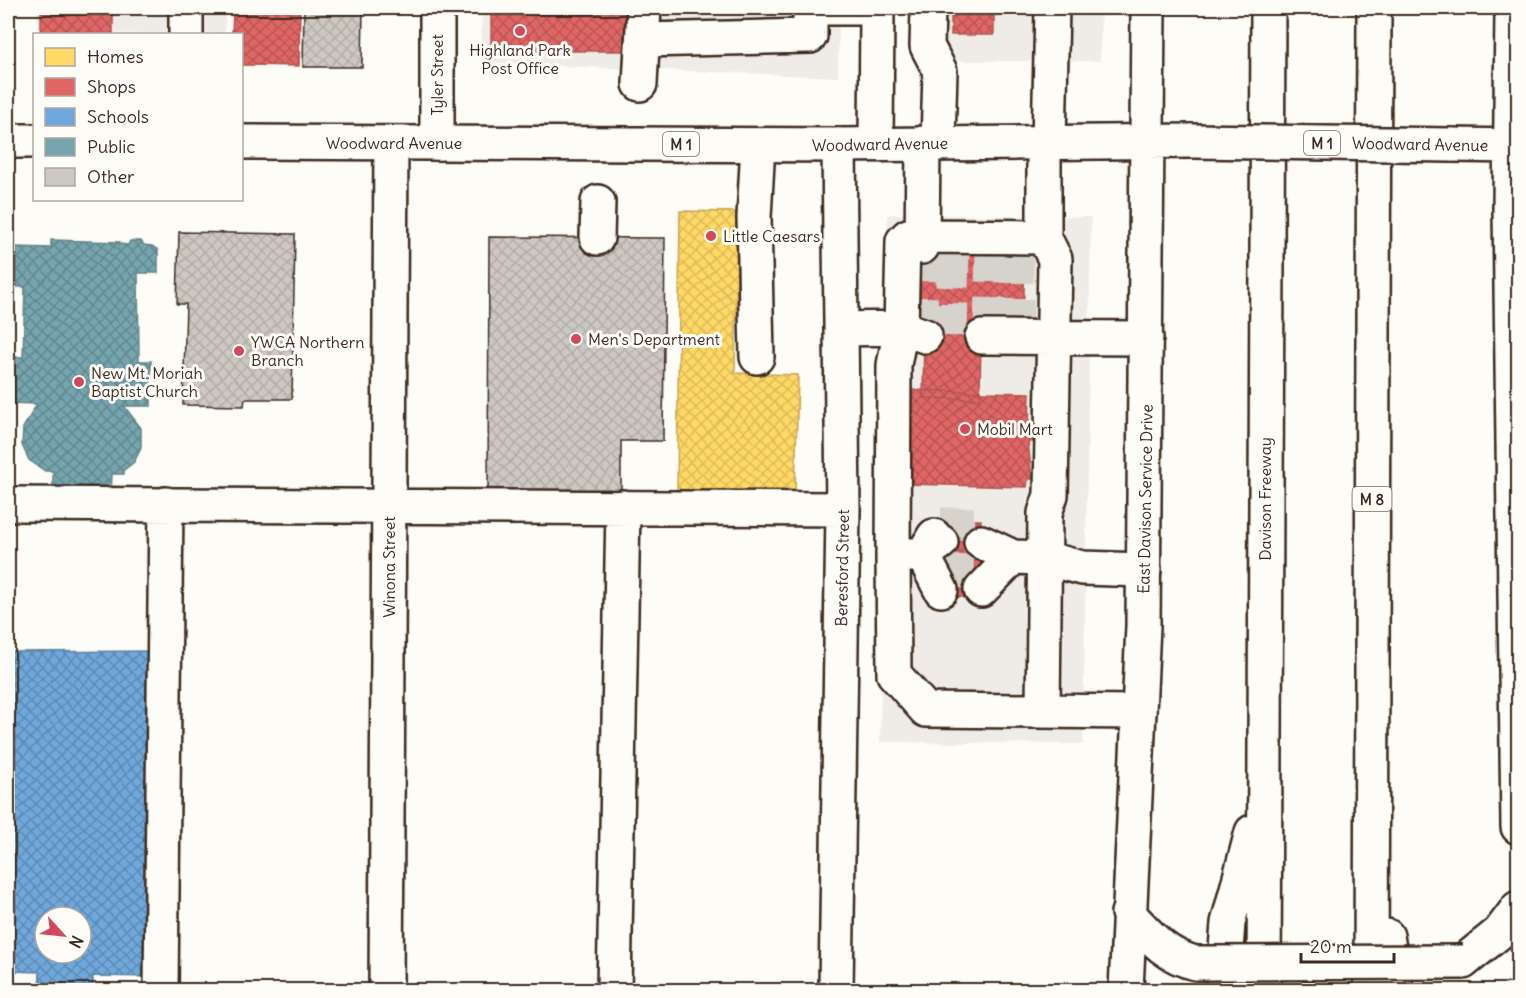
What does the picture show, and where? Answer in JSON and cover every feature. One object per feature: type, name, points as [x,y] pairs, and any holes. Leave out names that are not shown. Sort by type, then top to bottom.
[{"type":"main road","points":[[186,8],[186,33]]},
{"type":"main road","name":"Tyler Street","points":[[437,8],[437,143]]},
{"type":"main road","points":[[640,84],[644,8]]},
{"type":"main road","points":[[644,40],[866,8]]},
{"type":"main road","points":[[876,144],[877,8]]},
{"type":"main road","points":[[928,8],[927,46],[940,71],[931,143],[938,242]]},
{"type":"main road","points":[[1012,241],[1046,142],[1052,8]]},
{"type":"main road","name":"East Davison Service Drive","points":[[1126,990],[1144,570],[1149,141],[1148,8]]},
{"type":"main road","name":"Davison Freeway","points":[[1264,990],[1269,8]]},
{"type":"main road","name":"M 8","points":[[1371,990],[1374,8]]},
{"type":"main road","points":[[1512,8],[1515,146],[1510,209],[1515,442],[1518,827]]},
{"type":"main road","points":[[8,141],[33,141]]},
{"type":"main road","name":"Woodward Avenue","points":[[243,142],[839,145],[1193,141],[1515,146]]},
{"type":"main road","name":"Winona Street","points":[[386,990],[391,143]]},
{"type":"main road","points":[[757,357],[754,217],[758,145]]},
{"type":"main road","name":"Beresford Street","points":[[836,990],[842,519],[839,145]]},
{"type":"main road","points":[[597,238],[598,202]]},
{"type":"main road","points":[[1043,711],[1029,558],[1051,495],[1055,259],[1012,241],[938,242],[908,236],[903,241],[917,333],[894,365],[925,552],[894,674],[926,710],[1139,712]]},
{"type":"main road","points":[[841,329],[917,333]]},
{"type":"main road","points":[[999,335],[1054,338],[1146,338]]},
{"type":"main road","points":[[8,504],[623,507],[842,519],[925,552]]},
{"type":"main road","points":[[160,990],[166,504]]},
{"type":"main road","points":[[614,990],[623,507]]},
{"type":"main road","points":[[1029,558],[981,557],[1029,558],[1082,568],[1144,570]]},
{"type":"main road","points":[[1223,990],[1228,923],[1264,786]]},
{"type":"main road","points":[[1372,835],[1396,990]]},
{"type":"main road","points":[[1128,913],[1147,934],[1177,959],[1196,963],[1463,962],[1500,932],[1518,908]]},
{"type":"shaded area","points":[[37,8],[225,8],[225,33],[37,33]]},
{"type":"shaded area","points":[[482,8],[839,8],[838,77],[481,63]]},
{"type":"shaded area","points":[[922,8],[1101,8],[1100,61],[922,61]]},
{"type":"shaded area","points":[[888,214],[1091,217],[1083,744],[880,742]]},
{"type":"building: Homes","points":[[680,211],[738,212],[735,373],[798,375],[795,495],[677,495]]},
{"type":"building: Shops","points":[[41,8],[113,8],[113,33],[41,33]]},
{"type":"building: Shops","points":[[233,8],[300,8],[299,66],[243,65],[243,33],[232,33]]},
{"type":"building: Shops","points":[[481,8],[625,8],[625,51],[491,51],[491,9]]},
{"type":"building: Shops","points":[[944,8],[994,8],[994,35],[951,35],[951,12],[944,12]]},
{"type":"building: Shops","points":[[916,247],[1025,249],[1023,332],[981,331],[980,399],[923,398],[924,330],[914,330]]},
{"type":"building: Shops","points":[[908,390],[1030,393],[1029,424],[1033,424],[1033,442],[1028,442],[1032,479],[1028,479],[1027,487],[905,484]]},
{"type":"building: Shops","points":[[941,520],[981,520],[981,597],[941,597]]},
{"type":"building: Schools","points":[[155,651],[152,977],[93,976],[93,990],[39,990],[40,972],[8,971],[8,652]]},
{"type":"building: Public","name":"New Mt. Moriah Baptist Church","points":[[51,240],[120,242],[119,244],[128,245],[130,241],[141,241],[144,245],[158,250],[158,273],[138,273],[139,361],[151,361],[151,406],[124,406],[141,428],[141,448],[134,462],[124,470],[124,474],[112,474],[111,497],[53,496],[53,471],[45,471],[29,460],[22,445],[23,428],[37,404],[8,403],[8,357],[23,357],[25,287],[15,287],[16,247],[51,248]]},
{"type":"building: Other","points":[[304,8],[363,8],[362,67],[303,67]]},
{"type":"building: Other","name":"YWCA Northern Branch","points":[[179,232],[295,234],[292,399],[245,399],[244,406],[183,405],[186,304],[177,304]]},
{"type":"building: Other","name":"Men's Department","points":[[489,237],[665,238],[663,441],[621,441],[621,494],[488,494]]},
{"type":"tunnel","points":[[921,330],[922,247]]},
{"type":"tunnel","points":[[951,336],[953,247]]},
{"type":"tunnel","points":[[990,331],[992,248]]},
{"type":"tunnel","points":[[1017,249],[1017,332]]},
{"type":"tunnel","points":[[941,524],[981,524]]},
{"type":"tunnel","points":[[941,572],[981,571]]},
{"type":"place","name":"Highland Park Post Office","points":[[520,31]]},
{"type":"place","name":"Little Caesars","points":[[711,236]]},
{"type":"place","name":"Men's Department","points":[[576,339]]},
{"type":"place","name":"YWCA Northern Branch","points":[[239,351]]},
{"type":"place","name":"New Mt. Moriah Baptist Church","points":[[79,382]]},
{"type":"place","name":"Mobil Mart","points":[[965,429]]}]
